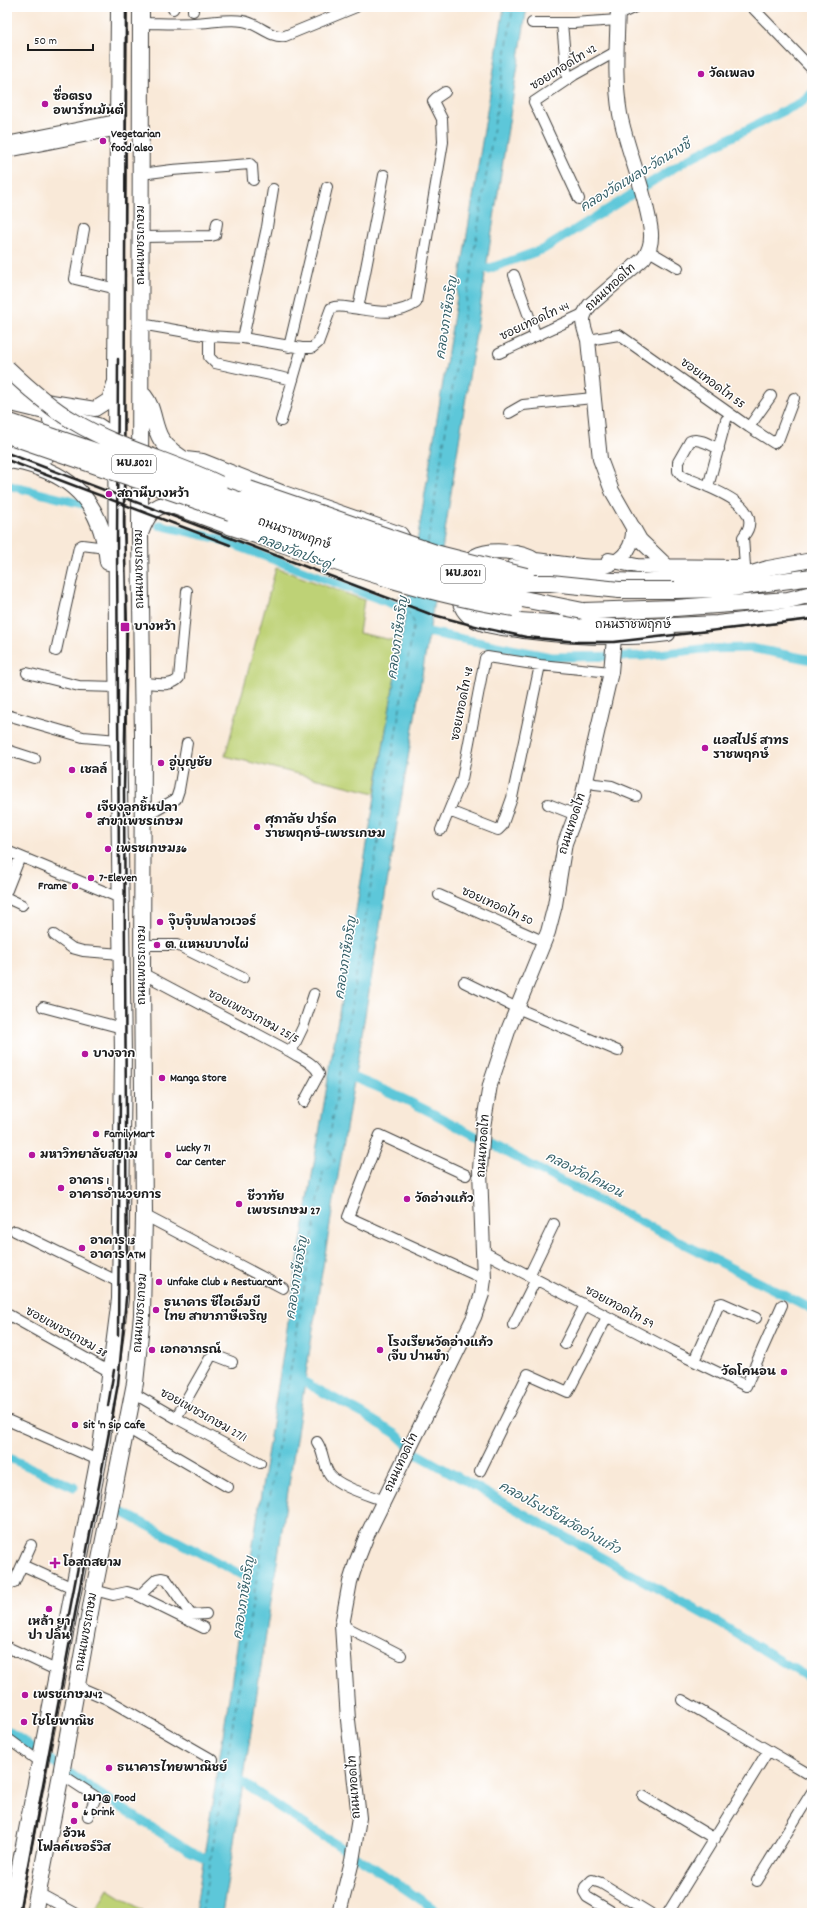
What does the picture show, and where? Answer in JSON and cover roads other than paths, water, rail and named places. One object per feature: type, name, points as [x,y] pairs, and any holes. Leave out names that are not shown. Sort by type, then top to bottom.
[{"type":"main road","name":"ถนนเพชรเกษม","points":[[11,1913],[42,1759],[93,1487],[112,1374],[121,1283],[122,1028],[118,687],[116,654],[116,374],[119,7]]},
{"type":"main road","points":[[618,14],[616,83],[620,115],[638,174],[652,236],[649,251]]},
{"type":"main road","name":"ถนนเพชรเกษม","points":[[34,1913],[66,1750],[94,1590],[134,1392],[142,1315],[144,1215],[140,536],[142,237],[141,15]]},
{"type":"main road","points":[[118,125],[141,117]]},
{"type":"main road","name":"ถนนเทอดไท","points":[[649,251],[644,258],[590,304],[583,314],[582,322],[588,340],[600,459],[612,491],[640,540],[668,567]]},
{"type":"main road","points":[[7,368],[44,400],[74,422],[224,486],[261,508]]},
{"type":"main road","points":[[7,390],[39,400],[95,408],[109,400],[116,374]]},
{"type":"main road","points":[[7,445],[116,475],[123,470],[131,459],[138,438],[141,394]]},
{"type":"main road","points":[[141,394],[148,402],[160,438],[172,450],[188,460],[249,489],[439,554],[551,583]]},
{"type":"main road","points":[[7,403],[98,425],[116,437],[124,446],[131,459],[140,488]]},
{"type":"main road","points":[[7,403],[71,429],[76,434],[83,444],[82,452],[77,457],[70,459],[59,459]]},
{"type":"main road","name":"ถนนราชพฤกษ์","points":[[7,421],[435,567],[485,579],[513,583],[551,583],[619,590],[675,590],[723,589],[812,577]]},
{"type":"main road","name":"ถนนราชพฤกษ์","points":[[7,435],[398,570],[443,584],[583,611],[675,608],[788,600],[812,594]]},
{"type":"main road","points":[[7,460],[31,465],[52,472],[72,484],[82,494],[94,511],[106,548],[116,654]]},
{"type":"main road","points":[[140,536],[146,519],[155,508],[162,504],[169,504],[232,527],[390,580],[440,594],[485,604],[532,611],[583,611]]},
{"type":"main road","points":[[633,528],[632,542],[629,550],[608,566],[594,567],[535,560],[530,556],[496,551],[475,556],[465,567],[458,581],[458,599],[462,609],[471,618],[499,627],[560,635],[613,656],[647,637],[695,631],[717,622]]},
{"type":"main road","name":"ถนนราชพฤกษ์","points":[[812,560],[768,568],[749,574],[733,576],[639,581],[560,575],[491,563],[480,569],[472,582],[471,587],[472,601],[478,611],[519,620],[627,627],[717,622],[812,612]]},
{"type":"main road","points":[[615,561],[637,566],[768,568]]},
{"type":"main road","points":[[788,600],[798,604],[812,603]]},
{"type":"main road","name":"ถนนเทอดไท","points":[[339,1913],[359,1818],[348,1720],[342,1625],[346,1599],[356,1563],[411,1444],[474,1316],[482,1294],[484,1279],[482,1251],[481,1151],[483,1127],[490,1085],[517,1008],[545,942],[555,905],[565,843],[576,815],[586,781],[613,656]]},
{"type":"main road","points":[[121,974],[142,973]]},
{"type":"main road","points":[[97,1464],[107,1474],[118,1472]]},
{"type":"main road","points":[[93,1487],[98,1484],[111,1487],[115,1490]]},
{"type":"street","points":[[141,15],[193,24],[242,20],[255,24],[274,36],[279,37],[285,36],[356,7]]},
{"type":"street","points":[[532,23],[562,23],[618,14],[635,7]]},
{"type":"street","points":[[752,7],[812,69]]},
{"type":"street","points":[[562,23],[567,79]]},
{"type":"street","name":"ซอยเทอดไท 42","points":[[579,199],[534,104],[535,100],[567,79],[617,51]]},
{"type":"street","points":[[141,324],[210,336],[243,338],[302,348],[316,346],[331,308],[340,306],[399,312],[416,303],[443,142],[442,119],[433,101],[445,92]]},
{"type":"street","points":[[7,142],[118,125]]},
{"type":"street","points":[[7,152],[118,125]]},
{"type":"street","points":[[141,174],[250,164],[252,166],[253,180]]},
{"type":"street","points":[[358,309],[384,175]]},
{"type":"street","points":[[290,347],[327,187]]},
{"type":"street","points":[[243,338],[267,227],[273,189]]},
{"type":"street","points":[[142,237],[212,236],[216,232],[217,223]]},
{"type":"street","points":[[84,229],[72,279],[117,289]]},
{"type":"street","points":[[649,251],[678,268]]},
{"type":"street","points":[[514,275],[536,336]]},
{"type":"street","name":"ซอยเทอดไท 44","points":[[499,353],[583,314]]},
{"type":"street","name":"ซอยเทอดไท 55","points":[[588,340],[619,335],[774,443],[776,443],[794,398]]},
{"type":"street","points":[[210,336],[209,357],[215,363],[293,380]]},
{"type":"street","points":[[281,421],[302,348]]},
{"type":"street","points":[[749,427],[771,396]]},
{"type":"street","points":[[509,412],[523,406],[593,398]]},
{"type":"street","points":[[708,487],[726,420]]},
{"type":"street","points":[[719,449],[694,439],[688,442],[678,462],[677,468],[680,474],[735,501],[744,509],[749,517],[748,532],[743,538],[745,567]]},
{"type":"street","points":[[188,460],[203,460],[284,492],[401,533],[406,541],[403,554],[396,563],[390,564],[198,496],[176,492],[169,483],[169,478],[175,467],[188,460]]},
{"type":"street","points":[[162,504],[174,498],[188,494]]},
{"type":"street","points":[[56,651],[79,548],[82,545],[106,548]]},
{"type":"street","points":[[142,683],[169,684],[176,682],[179,678],[187,590]]},
{"type":"street","name":"ซอยเทอดไท 48","points":[[441,830],[462,778],[485,658],[487,657],[540,665],[613,656]]},
{"type":"street","points":[[448,811],[490,828],[498,830],[502,826],[512,798],[540,665]]},
{"type":"street","points":[[27,673],[79,686],[118,687]]},
{"type":"street","points":[[7,715],[77,736],[118,740]]},
{"type":"street","points":[[142,818],[176,799],[179,790],[187,743]]},
{"type":"street","points":[[7,750],[35,759]]},
{"type":"street","points":[[586,781],[595,784],[612,786],[636,796]]},
{"type":"street","points":[[548,804],[576,815]]},
{"type":"street","points":[[7,851],[120,898]]},
{"type":"street","points":[[7,890],[20,857]]},
{"type":"street","name":"ซอยเทอดไท 50","points":[[439,895],[545,942]]},
{"type":"street","points":[[7,898],[22,905]]},
{"type":"street","points":[[54,935],[72,948],[83,951],[121,954]]},
{"type":"street","points":[[142,945],[177,945],[243,978]]},
{"type":"street","name":"ซอยเพชรเกษม 25/5","points":[[142,973],[311,1064],[317,1069],[319,1074],[304,1102]]},
{"type":"street","points":[[464,982],[517,1008],[618,1051]]},
{"type":"street","points":[[291,1052],[303,1027],[314,994]]},
{"type":"street","points":[[43,1007],[122,1028]]},
{"type":"street","points":[[466,1175],[380,1135],[348,1217],[484,1279]]},
{"type":"street","points":[[144,1215],[283,1288]]},
{"type":"street","points":[[513,1324],[554,1224]]},
{"type":"street","points":[[15,1231],[121,1283]]},
{"type":"street","name":"ซอยเทอดไท 59","points":[[482,1251],[607,1317],[746,1386],[782,1305]]},
{"type":"street","points":[[694,1361],[719,1304],[722,1302],[756,1318]]},
{"type":"street","points":[[565,1344],[585,1305]]},
{"type":"street","points":[[480,1472],[528,1374],[568,1392],[607,1317]]},
{"type":"street","name":"ซอยเพชรเกษม 38","points":[[8,1318],[112,1374]]},
{"type":"street","points":[[176,1418],[210,1358],[214,1355],[218,1355],[232,1362]]},
{"type":"street","name":"ซอยเพชรเกษม 27/1","points":[[134,1392],[176,1418],[260,1463]]},
{"type":"street","points":[[7,1420],[97,1464]]},
{"type":"street","points":[[127,1428],[228,1487]]},
{"type":"street","points":[[317,1442],[321,1448],[330,1475],[344,1485],[384,1501]]},
{"type":"street","points":[[14,1583],[31,1545]]},
{"type":"street","points":[[22,1565],[73,1588]]},
{"type":"street","points":[[137,1595],[141,1594],[158,1579],[166,1579],[191,1615],[206,1614]]},
{"type":"street","points":[[94,1590],[113,1596],[127,1592],[137,1595],[204,1628]]},
{"type":"street","points":[[342,1625],[401,1655]]},
{"type":"street","points":[[7,1648],[58,1670]]},
{"type":"street","points":[[77,1686],[107,1699],[213,1760]]},
{"type":"street","points":[[682,1700],[812,1776]]},
{"type":"street","points":[[7,1738],[42,1759]]},
{"type":"street","points":[[668,1913],[768,1751]]},
{"type":"street","points":[[61,1774],[96,1797],[88,1816]]},
{"type":"street","points":[[757,1881],[812,1792]]},
{"type":"street","points":[[643,1796],[715,1839]]},
{"type":"street","points":[[614,1913],[587,1897],[584,1892],[588,1883],[592,1880],[601,1883],[650,1913]]},
{"type":"street","points":[[38,1893],[75,1913]]},
{"type":"water","name":"คลองภาษีเจริญ","points":[[504,7],[527,7],[430,627],[319,1290],[231,1861],[222,1913],[195,1913],[294,1284]]},
{"type":"waterway","name":"คลองวัดเพลง-วัดนางชี","points":[[474,268],[488,269],[544,249],[690,158],[802,102],[812,93]]},
{"type":"waterway","name":"คลองวัดประดู่","points":[[7,485],[82,504]]},
{"type":"waterway","name":"คลองวัดประดู่","points":[[159,525],[216,538],[417,613]]},
{"type":"waterway","points":[[418,630],[551,657],[642,656],[702,649],[751,648],[812,660]]},
{"type":"waterway","name":"คลองวัดโคนอน","points":[[343,1074],[366,1082],[411,1102],[592,1197],[812,1309]]},
{"type":"waterway","name":"คลองโรงเรียนวัดอ่างแก้ว","points":[[295,1377],[396,1434],[417,1454],[719,1623],[812,1680]]},
{"type":"waterway","points":[[7,1457],[74,1487]]},
{"type":"waterway","name":"คลองภาษีเจริญ","points":[[120,1511],[259,1584]]},
{"type":"waterway","points":[[7,1730],[103,1796],[189,1851],[214,1862]]},
{"type":"waterway","points":[[234,1777],[310,1828],[373,1867],[440,1913]]},
{"type":"railway","points":[[19,1913],[118,1384],[127,1288],[124,791],[127,626],[124,523],[126,7]]},
{"type":"railway","points":[[118,359],[117,543],[119,873]]},
{"type":"railway","points":[[7,453],[430,614],[479,627],[526,637],[578,642],[614,642],[812,619]]},
{"type":"railway","points":[[7,460],[230,545]]},
{"type":"railway","points":[[118,1335],[120,1095]]},
{"type":"railway","points":[[108,1406],[114,1370]]},
{"type":"railway","points":[[66,1630],[78,1567]]},
{"type":"place","name":"วัดเพลง","points":[[701,74]]},
{"type":"place","name":"ซื่อตรง อพาร์ทเม้นต์","points":[[45,104]]},
{"type":"place","name":"Vegetarian food also","points":[[103,141]]},
{"type":"place","name":"สถานีบางหว้า","points":[[109,494]]},
{"type":"place","name":"บางหว้า","points":[[125,627]]},
{"type":"place","name":"แอสไปร์ สาทร ราชพฤกษ์","points":[[705,748]]},
{"type":"place","name":"อู่บุญชัย","points":[[161,763]]},
{"type":"place","name":"เชลล์","points":[[72,770]]},
{"type":"place","name":"เจียงลูกชิ้นปลา สาขาเพชรเกษม","points":[[89,815]]},
{"type":"place","name":"ศุภาลัย ปาร์ค ราชพฤกษ์-เพชรเกษม","points":[[257,827]]},
{"type":"place","name":"เพรชเกษม36","points":[[108,849]]},
{"type":"place","name":"7-Eleven","points":[[91,878]]},
{"type":"place","name":"Frame","points":[[75,886]]},
{"type":"place","name":"จุ๊บจุ๊บฟลาวเวอร์","points":[[160,922]]},
{"type":"place","name":"ต. แหนบบางไผ่","points":[[157,945]]},
{"type":"place","name":"บางจาก","points":[[85,1054]]},
{"type":"place","name":"Manga Store","points":[[162,1078]]},
{"type":"place","name":"FamilyMart","points":[[96,1134]]},
{"type":"place","name":"มหาวิทยาลัยสยาม","points":[[32,1155]]},
{"type":"place","name":"Lucky 71 Car Center","points":[[168,1155]]},
{"type":"place","name":"อาคาร 1 อาคารอำนวยการ","points":[[61,1188]]},
{"type":"place","name":"วัดอ่างแก้ว","points":[[407,1199]]},
{"type":"place","name":"ชีวาทัย เพชรเกษม 27","points":[[239,1204]]},
{"type":"place","name":"อาคาร 13 อาคาร ATM","points":[[82,1248]]},
{"type":"place","name":"Unfake Club & Restuarant","points":[[159,1282]]},
{"type":"place","name":"ธนาคาร ซีไอเอ็มบี ไทย สาขาภาษีเจริญ","points":[[156,1310]]},
{"type":"place","name":"เอกอาภรณ์","points":[[152,1350]]},
{"type":"place","name":"โรงเรียนวัดอ่างแก้ว (จีบ ปานขำ)","points":[[380,1350]]},
{"type":"place","name":"วัดโคนอน","points":[[784,1372]]},
{"type":"place","name":"Sit 'n Sip Cafe","points":[[75,1425]]},
{"type":"place","name":"โอสถสยาม","points":[[55,1563]]},
{"type":"place","name":"เหล้า ยา ปา ปลิ้น","points":[[49,1609]]},
{"type":"place","name":"เพรชเกษม42","points":[[25,1695]]},
{"type":"place","name":"ไชโยพาณิช","points":[[24,1722]]},
{"type":"place","name":"ธนาคารไทยพาณิชย์","points":[[109,1768]]},
{"type":"place","name":"เมา@ Food & Drink","points":[[75,1805]]},
{"type":"place","name":"อ้วน โฟลค์เซอร์วิส","points":[[74,1821]]}]
